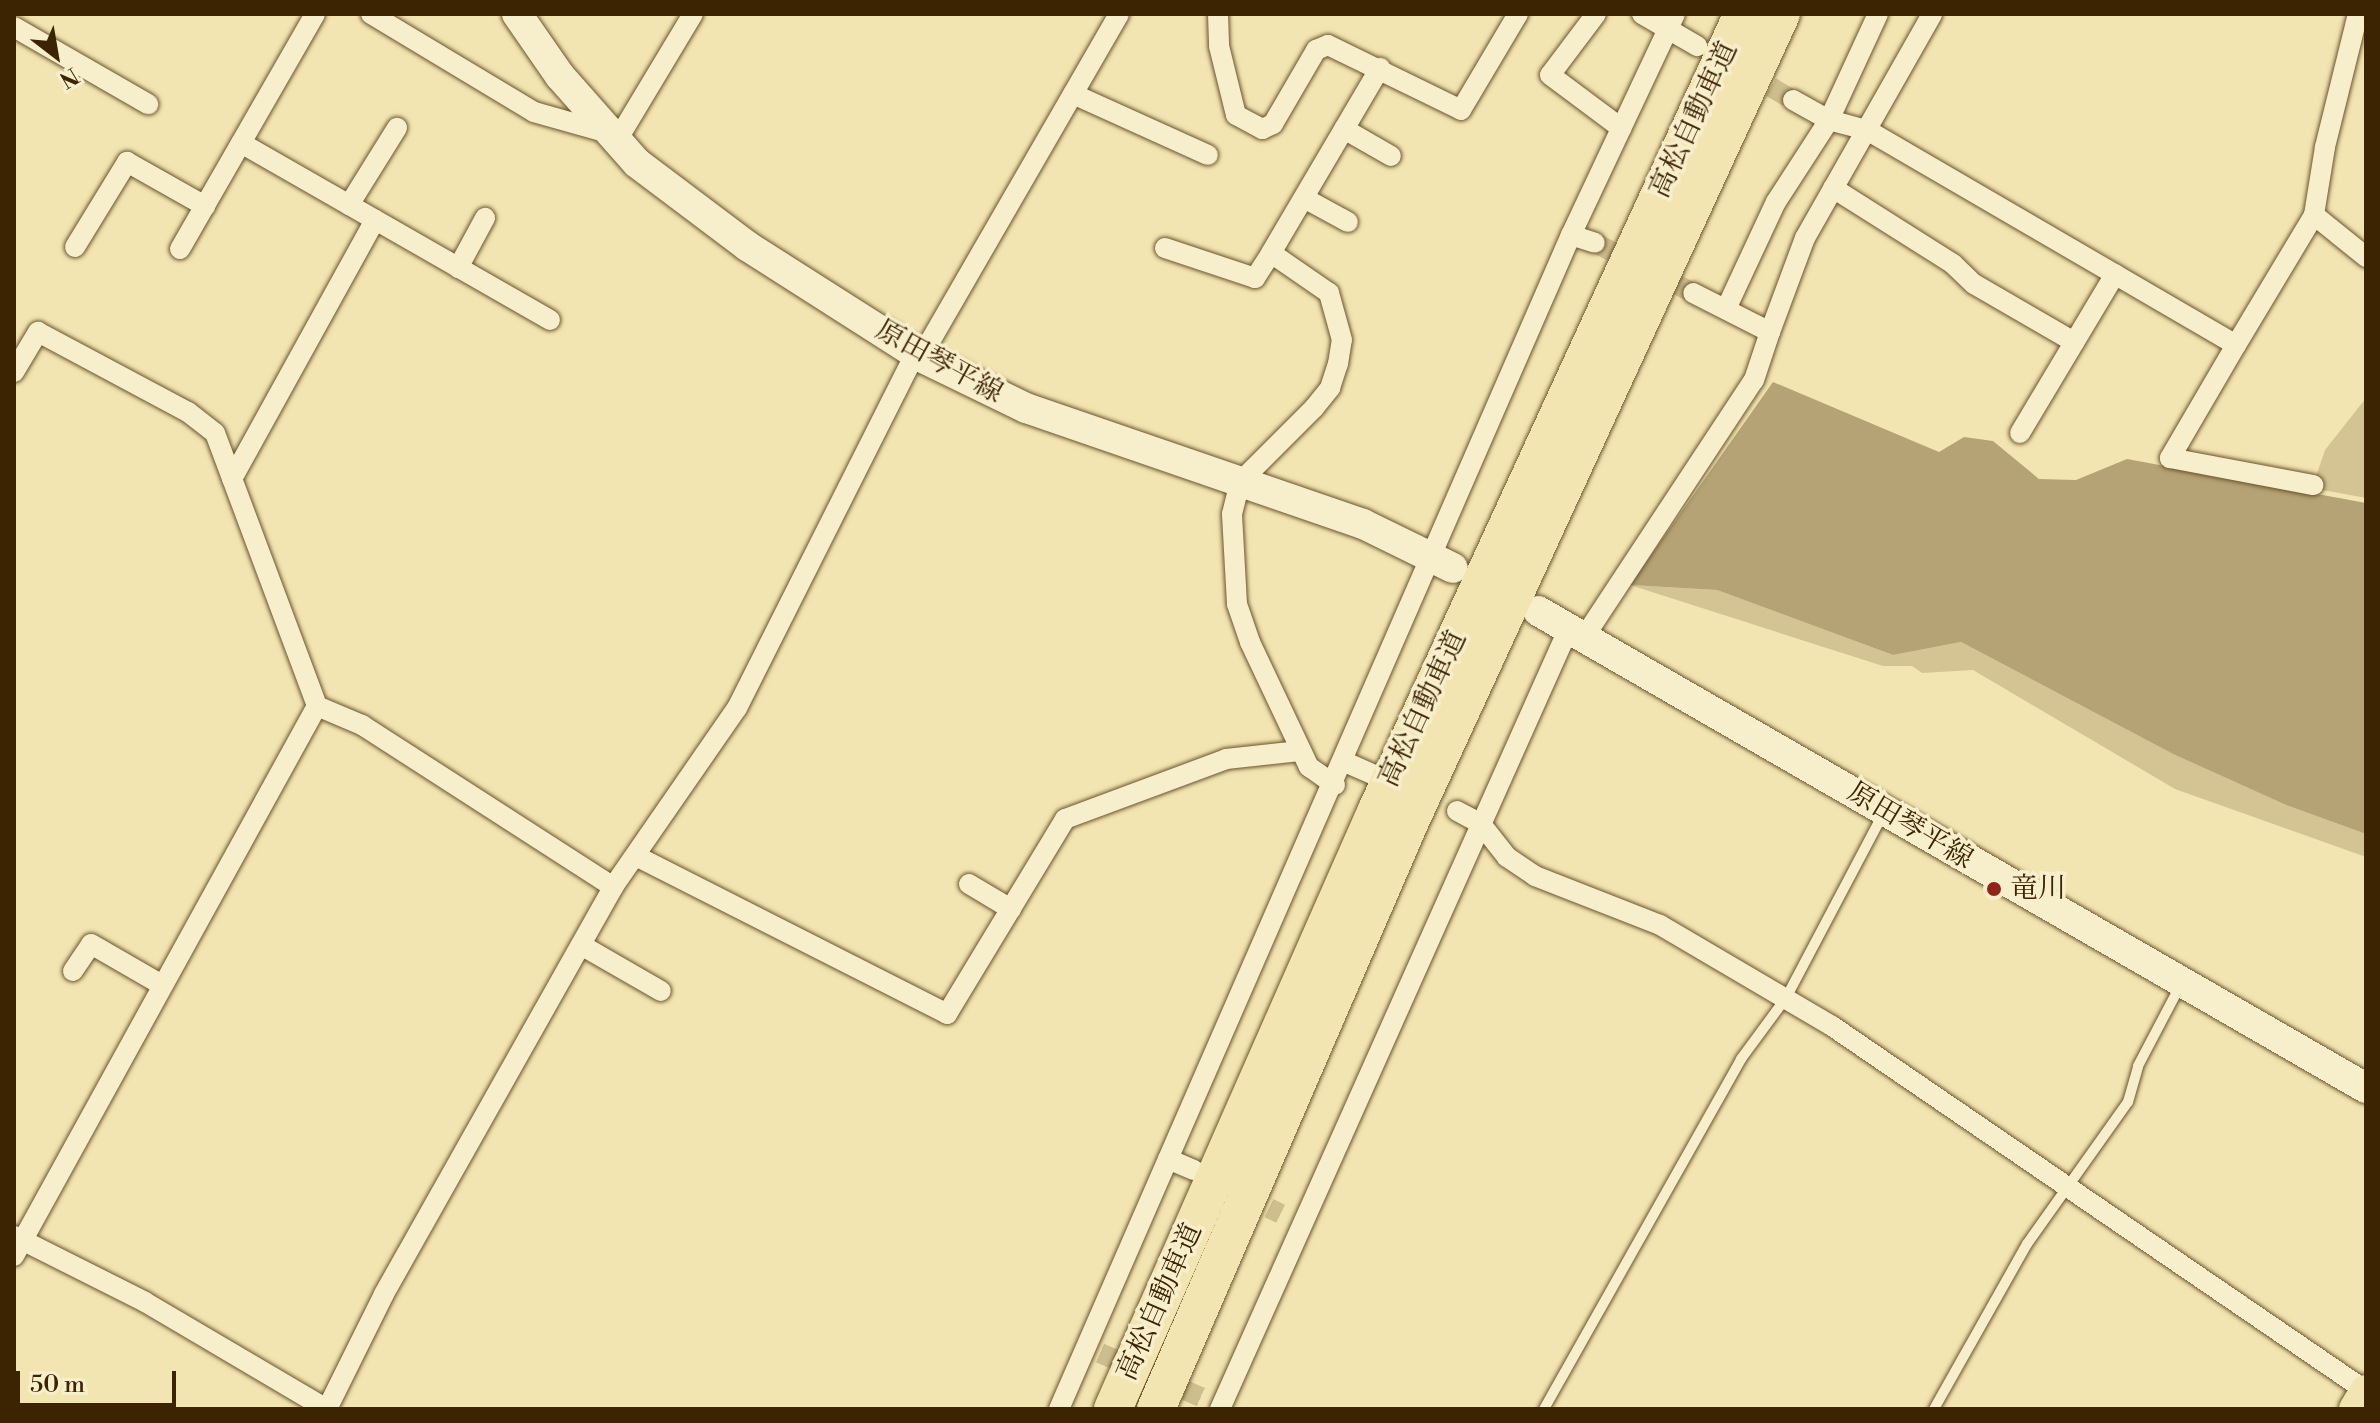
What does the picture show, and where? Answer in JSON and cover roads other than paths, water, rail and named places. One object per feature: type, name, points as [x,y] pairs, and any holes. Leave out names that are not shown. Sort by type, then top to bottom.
[{"type":"highway","name":"高松自動車道","points":[[1113,1409],[1377,810],[1743,14]]},
{"type":"highway","name":"高松自動車道","points":[[1156,1409],[1411,819],[1781,14]]},
{"type":"main road","name":"原田琴平線","points":[[517,14],[611,137],[747,246],[918,355],[1026,408],[1363,524],[1441,562]]},
{"type":"main road","name":"原田琴平線","points":[[1538,611],[2366,1088]]},
{"type":"main road","points":[[2355,1409],[2366,1391]]},
{"type":"street","points":[[180,249],[315,14]]},
{"type":"street","points":[[371,14],[534,112],[611,137],[693,14]]},
{"type":"street","points":[[317,706],[270,799],[17,1244],[145,1302],[327,1409],[384,1294],[613,887],[737,708],[918,355],[1119,14]]},
{"type":"street","points":[[1218,14],[1219,46],[1236,115],[1262,129],[1273,124],[1316,50],[1328,45],[1461,110],[1518,14]]},
{"type":"street","points":[[1596,14],[1550,75],[1621,128]]},
{"type":"street","points":[[1642,14],[1671,22],[1697,46]]},
{"type":"street","points":[[1726,309],[1776,202],[1829,120],[1878,14]]},
{"type":"street","points":[[1215,1404],[1290,1219],[1576,634],[1754,380],[1805,238],[1932,14]]},
{"type":"street","points":[[2313,485],[2170,458],[2314,215],[2325,147],[2358,14]]},
{"type":"street","points":[[1059,1409],[1091,1350],[1168,1159],[1345,762],[1441,562],[1571,235],[1671,22]]},
{"type":"street","points":[[14,27],[148,104]]},
{"type":"street","points":[[1165,248],[1255,278],[1380,68]]},
{"type":"street","points":[[1073,94],[1208,155]]},
{"type":"street","points":[[1793,100],[1829,120],[1867,130],[2236,345]]},
{"type":"street","points":[[349,205],[397,128]]},
{"type":"street","points":[[1344,129],[1391,156]]},
{"type":"street","points":[[241,143],[550,320]]},
{"type":"street","points":[[75,247],[127,162],[205,206]]},
{"type":"street","points":[[1833,188],[1953,264],[1974,284],[2074,342]]},
{"type":"street","points":[[1304,198],[1348,222]]},
{"type":"street","points":[[2314,215],[2366,257]]},
{"type":"street","points":[[458,268],[485,218]]},
{"type":"street","points":[[232,479],[375,220]]},
{"type":"street","points":[[1571,235],[1595,243]]},
{"type":"street","points":[[1271,253],[1329,293],[1342,340],[1330,388],[1240,482],[1232,514],[1237,604],[1300,751],[1309,767],[1335,785]]},
{"type":"street","points":[[2020,433],[2115,274]]},
{"type":"street","points":[[1693,293],[1770,332]]},
{"type":"street","points":[[14,372],[38,332],[188,412],[215,433],[317,706],[362,725],[613,887]]},
{"type":"street","points":[[636,856],[947,1014],[1065,819],[1226,759],[1300,751]]},
{"type":"street","points":[[1345,762],[1372,774]]},
{"type":"street","points":[[1457,811],[1481,824],[1507,857],[1535,876],[1660,925],[1786,998],[1983,1125],[2068,1191],[2366,1391]]},
{"type":"street","points":[[969,884],[1011,909]]},
{"type":"street","points":[[73,971],[91,944],[162,985]]},
{"type":"street","points":[[581,945],[661,991]]},
{"type":"street","points":[[1168,1159],[1194,1170]]},
{"type":"lane","points":[[1544,1409],[1741,1059],[1786,998],[1885,810]]},
{"type":"lane","points":[[1934,1409],[2027,1244],[2068,1191],[2128,1102],[2138,1066],[2182,982]]},
{"type":"tunnel","points":[[1745,72],[1793,100]]},
{"type":"tunnel","points":[[1595,243],[1693,293]]},
{"type":"tunnel","points":[[1242,1195],[1281,1214]]},
{"type":"tunnel","points":[[1100,1353],[1203,1398]]},
{"type":"place","name":"竜川","points":[[1994,889]]}]
